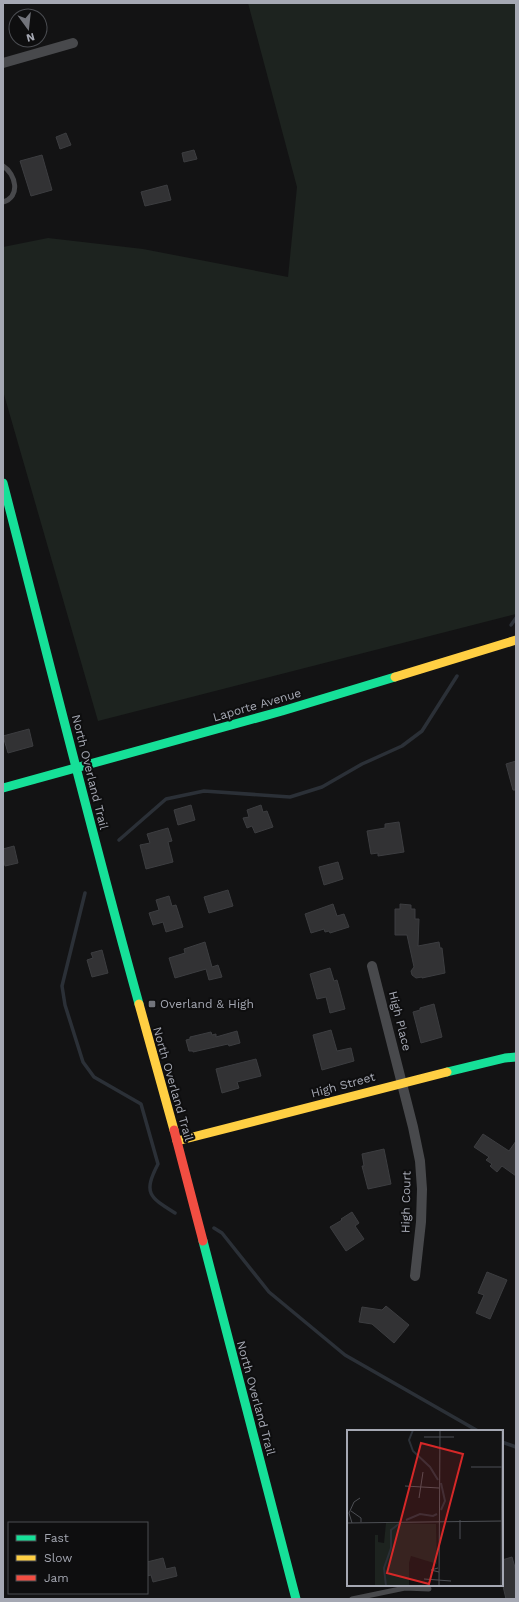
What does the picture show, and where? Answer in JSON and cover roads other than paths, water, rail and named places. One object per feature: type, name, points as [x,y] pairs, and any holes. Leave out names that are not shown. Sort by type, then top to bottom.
[{"type":"main road","name":"North Overland Trail","points":[[3,483],[77,768],[106,887],[177,1141],[296,1599]]},
{"type":"main road","name":"Laporte Avenue","points":[[3,788],[282,711],[516,640]]},
{"type":"main road","name":"High Street","points":[[177,1141],[402,1083],[505,1058],[516,1057]]},
{"type":"street","points":[[3,63],[73,43]]},
{"type":"street","name":"High Place","points":[[372,966],[402,1083]]},
{"type":"street","name":"High Court","points":[[402,1083],[420,1161],[422,1189],[421,1222],[415,1276]]},
{"type":"lane","points":[[3,166],[9,170],[13,176],[15,187],[14,195],[7,201],[3,202]]},
{"type":"lane","points":[[352,1599],[405,1588],[429,1589]]},
{"type":"waterway","points":[[511,625],[516,618]]},
{"type":"waterway","points":[[119,840],[166,799],[204,791],[290,797],[322,787],[362,764],[402,746],[422,731],[457,676]]},
{"type":"waterway","points":[[85,893],[62,986],[65,1005],[83,1062],[94,1077],[141,1104],[158,1164],[151,1182],[151,1193],[159,1203],[175,1213]]},
{"type":"waterway","points":[[214,1228],[222,1233],[269,1292],[345,1355],[476,1430]]},
{"type":"waterway","points":[[503,1442],[516,1447]]},
{"type":"place","name":"Overland & High","points":[[152,1004]]}]
